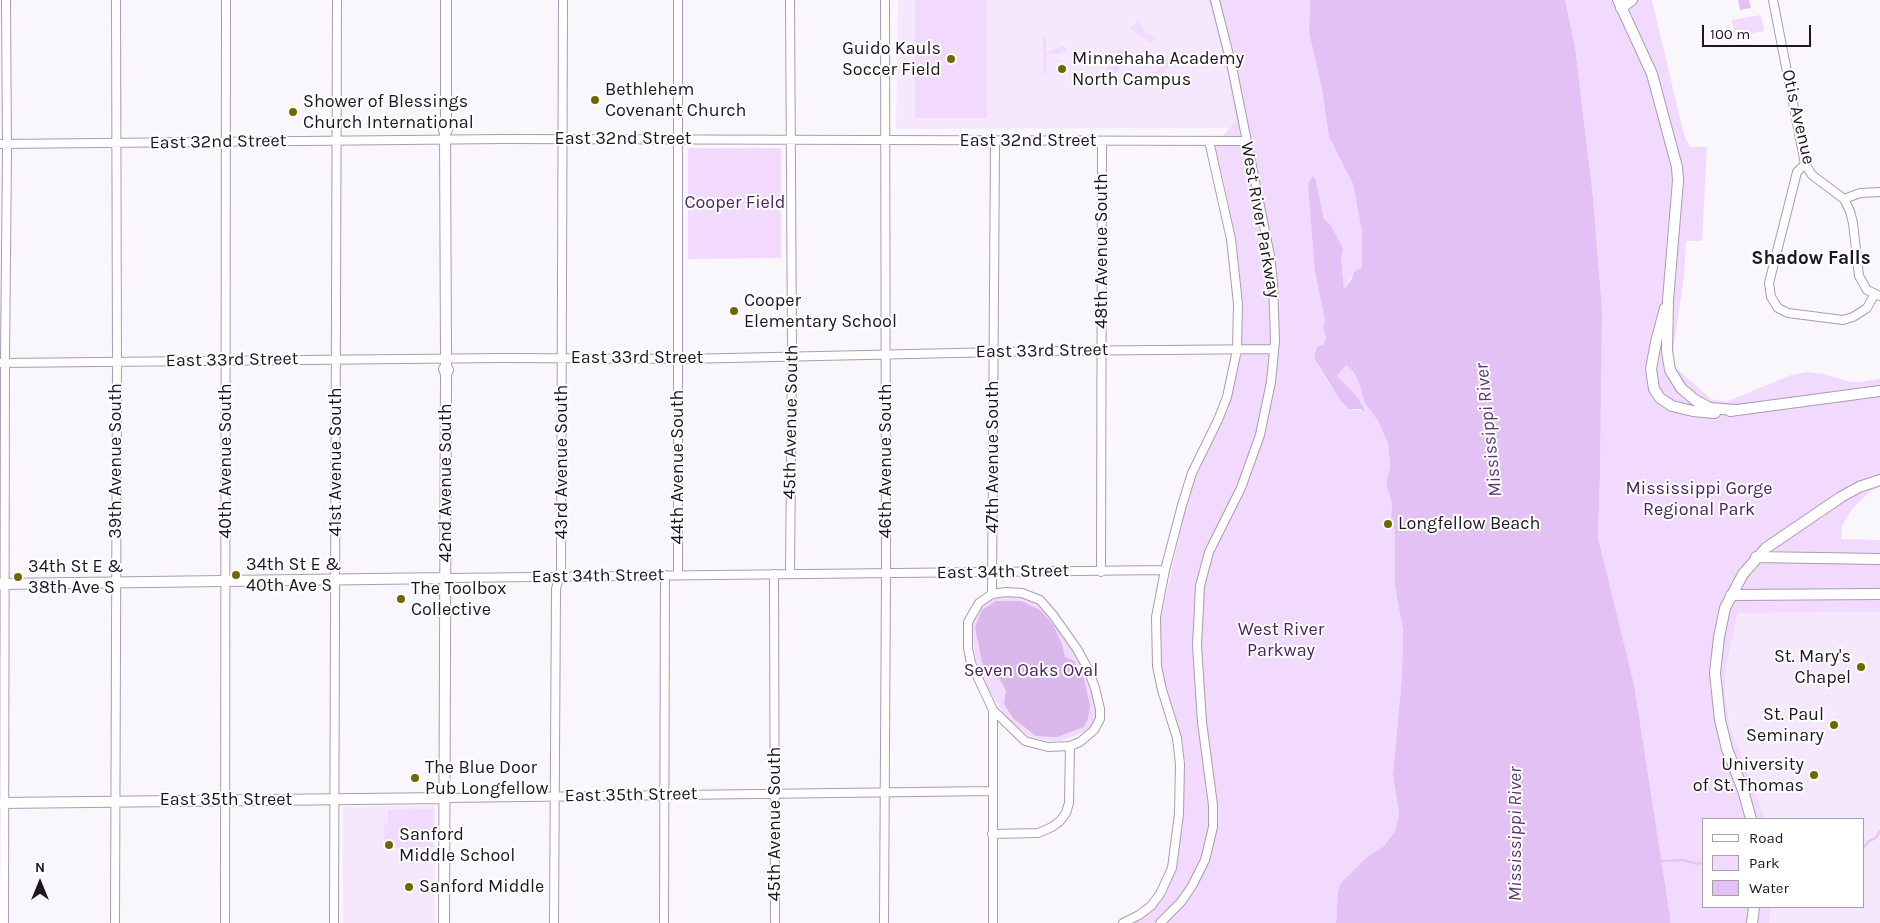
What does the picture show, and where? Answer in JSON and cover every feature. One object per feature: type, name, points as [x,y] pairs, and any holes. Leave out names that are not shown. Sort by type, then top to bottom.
[{"type":"street","points":[[4,923],[2,363],[6,0]]},
{"type":"street","name":"39th Avenue South","points":[[115,923],[116,0]]},
{"type":"street","name":"40th Avenue South","points":[[225,923],[226,0]]},
{"type":"street","name":"41st Avenue South","points":[[334,923],[337,0]]},
{"type":"street","name":"42nd Avenue South","points":[[444,923],[446,0]]},
{"type":"street","name":"43rd Avenue South","points":[[554,923],[556,588],[561,570],[563,0]]},
{"type":"street","name":"44th Avenue South","points":[[678,0],[678,575]]},
{"type":"street","name":"45th Avenue South","points":[[790,0],[790,140],[792,147],[790,574]]},
{"type":"street","name":"46th Avenue South","points":[[884,923],[886,573],[885,0]]},
{"type":"street","name":"West River Parkway","points":[[1160,923],[1181,902],[1192,886],[1205,860],[1208,848],[1212,827],[1213,805],[1202,722],[1197,646],[1200,586],[1209,552],[1241,488],[1260,435],[1271,382],[1274,350],[1274,282],[1266,233],[1232,67],[1215,0]]},
{"type":"street","points":[[1632,0],[1619,4],[1652,74],[1677,167],[1678,188],[1668,300],[1668,362],[1673,377],[1681,388],[1695,400],[1710,408],[1734,410]]},
{"type":"street","name":"Otis Avenue","points":[[1773,0],[1805,164],[1812,174],[1844,199]]},
{"type":"street","name":"East 32nd Street","points":[[3,144],[337,140],[445,132],[564,139],[1246,141]]},
{"type":"street","name":"47th Avenue South","points":[[992,594],[995,141]]},
{"type":"street","name":"48th Avenue South","points":[[1101,572],[1102,141]]},
{"type":"street","points":[[1123,923],[1151,906],[1167,882],[1172,868],[1181,788],[1177,738],[1162,690],[1157,666],[1155,642],[1156,617],[1165,570],[1182,505],[1192,474],[1227,397],[1237,350],[1238,304],[1233,254],[1228,219],[1209,141]]},
{"type":"street","points":[[1805,164],[1798,172],[1770,283],[1771,297],[1778,308],[1788,313],[1843,320],[1853,317],[1867,308],[1877,295],[1867,290],[1859,276],[1853,223],[1844,199],[1860,193],[1880,192]]},
{"type":"street","points":[[1668,300],[1656,342],[1651,369],[1654,389],[1660,398],[1672,406],[1693,411],[1716,413],[1880,391]]},
{"type":"street","name":"East 33rd Street","points":[[2,363],[336,359],[446,366],[562,358],[678,359],[1101,350],[1274,350]]},
{"type":"street","points":[[1751,818],[1743,790],[1727,749],[1720,720],[1715,684],[1723,612],[1742,574],[1756,557],[1817,512],[1859,487],[1880,480]]},
{"type":"street","points":[[1756,557],[1880,559]]},
{"type":"street","name":"East 34th Street","points":[[3,584],[1165,570]]},
{"type":"street","name":"45th Avenue South","points":[[774,574],[775,923]]},
{"type":"street","points":[[664,923],[665,575]]},
{"type":"street","points":[[1006,592],[1022,593],[1040,600],[1066,631],[1088,669],[1097,695],[1100,719],[1094,730],[1087,736],[1070,746],[1048,748],[1025,741],[992,710],[971,662],[968,648],[968,622],[975,607],[984,598],[992,594],[1006,592]]},
{"type":"street","points":[[1730,595],[1880,594]]},
{"type":"street","points":[[992,710],[993,923]]},
{"type":"street","points":[[992,834],[1038,833],[1060,821],[1066,813],[1069,803],[1070,746]]},
{"type":"street","name":"East 35th Street","points":[[3,803],[665,794],[992,792]]},
{"type":"street","points":[[1752,923],[1754,908]]},
{"type":"shaded area","name":"Minnehaha Academy North Campus","points":[[898,0],[1208,0],[1225,62],[1236,121],[1231,128],[896,129]]},
{"type":"shaded area","name":"University of St. Thomas","points":[[1880,612],[1880,923],[1769,923],[1771,908],[1865,908],[1865,818],[1765,818],[1730,727],[1725,693],[1726,666],[1738,613]]},
{"type":"shaded area","name":"Sanford Middle School","points":[[435,805],[435,923],[343,923],[343,807]]},
{"type":"green space","name":"Guido Kauls Soccer Field","points":[[915,0],[987,0],[987,118],[915,118]]},
{"type":"green space","name":"West River Parkway","points":[[1208,0],[1310,0],[1309,32],[1322,89],[1329,137],[1353,184],[1362,232],[1362,267],[1354,272],[1344,289],[1341,257],[1331,225],[1324,219],[1314,177],[1325,320],[1323,329],[1326,338],[1323,345],[1317,346],[1314,358],[1329,384],[1349,409],[1366,411],[1357,396],[1337,376],[1346,365],[1352,370],[1358,380],[1365,403],[1378,421],[1388,443],[1390,467],[1386,483],[1392,504],[1391,519],[1395,532],[1395,587],[1403,630],[1402,675],[1393,775],[1399,814],[1395,831],[1383,847],[1368,856],[1338,892],[1336,923],[1133,923],[1154,910],[1164,897],[1176,869],[1183,814],[1185,764],[1182,737],[1166,688],[1161,665],[1161,618],[1186,506],[1197,475],[1231,398],[1241,350],[1242,304],[1235,238],[1223,178],[1214,145],[1236,121],[1225,62]]},
{"type":"green space","name":"Mississippi Gorge Regional Park","points":[[1565,0],[1652,0],[1684,135],[1690,147],[1707,147],[1702,241],[1686,241],[1684,277],[1672,359],[1675,367],[1711,399],[1726,402],[1791,375],[1807,372],[1823,374],[1851,382],[1880,379],[1880,487],[1871,491],[1853,508],[1842,526],[1841,539],[1880,540],[1880,612],[1738,613],[1726,666],[1725,693],[1730,727],[1765,818],[1702,818],[1702,908],[1771,908],[1769,923],[1670,923],[1634,684],[1598,538],[1602,309],[1593,197],[1575,46]]},
{"type":"green space","points":[[1761,15],[1764,31],[1735,36],[1732,20]]},
{"type":"green space","points":[[1138,19],[1144,32],[1155,37],[1151,43],[1131,29]]},
{"type":"green space","points":[[1043,38],[1046,38],[1046,52],[1064,46],[1066,50],[1066,52],[1060,52],[1059,54],[1047,54],[1047,73],[1043,73]]},
{"type":"green space","points":[[1120,48],[1148,67],[1148,68],[1116,53]]},
{"type":"green space","points":[[1168,55],[1168,68],[1159,75],[1153,72],[1156,72]]},
{"type":"green space","points":[[1114,59],[1120,70],[1107,77],[1108,66]]},
{"type":"green space","name":"Cooper Field","points":[[688,148],[781,148],[781,258],[688,259]]},
{"type":"green space","name":"Seven Oaks Oval","points":[[1006,596],[1038,603],[1051,618],[1074,652],[1091,689],[1096,710],[1095,720],[1086,732],[1059,741],[1049,741],[1029,736],[1008,720],[989,691],[976,661],[972,634],[973,623],[981,606],[993,598]]},
{"type":"green space","name":"Seven Oaks Oval","points":[[996,601],[1021,601],[1040,610],[1053,625],[1062,644],[1065,657],[1074,661],[1084,679],[1090,706],[1084,727],[1057,737],[1036,736],[1013,718],[1004,704],[1006,691],[1000,680],[989,673],[983,666],[975,627],[982,610]]},
{"type":"green space","points":[[433,809],[433,847],[385,848],[384,824],[388,823],[388,810]]},
{"type":"water","name":"Mississippi River","points":[[1310,0],[1565,0],[1575,46],[1593,197],[1602,309],[1598,538],[1634,684],[1670,923],[1336,923],[1338,892],[1341,883],[1368,856],[1383,847],[1395,831],[1399,814],[1393,775],[1402,675],[1403,630],[1395,587],[1395,532],[1391,519],[1392,504],[1386,483],[1390,467],[1388,443],[1378,421],[1365,403],[1358,380],[1352,370],[1346,365],[1337,376],[1357,396],[1366,412],[1360,409],[1349,409],[1340,400],[1314,358],[1317,346],[1323,345],[1326,338],[1323,328],[1325,320],[1315,271],[1308,184],[1313,176],[1316,180],[1324,219],[1331,225],[1343,249],[1341,257],[1344,289],[1354,272],[1362,267],[1362,232],[1353,184],[1329,137],[1322,89],[1309,32]]},
{"type":"water","points":[[1738,0],[1749,0],[1751,8],[1740,10]]},
{"type":"waterway","points":[[1865,846],[1869,841],[1876,838],[1880,831]]},
{"type":"waterway","points":[[1662,861],[1682,860],[1698,864],[1702,863]]},
{"type":"place","name":"Guido Kauls Soccer Field","points":[[951,59]]},
{"type":"place","name":"Minnehaha Academy North Campus","points":[[1062,69]]},
{"type":"place","name":"Bethlehem Covenant Church","points":[[595,100]]},
{"type":"place","name":"Shower of Blessings Church International","points":[[293,112]]},
{"type":"place","name":"Cooper Elementary School","points":[[734,311]]},
{"type":"place","name":"Longfellow Beach","points":[[1388,524]]},
{"type":"place","name":"34th St E & 40th Ave S","points":[[236,575]]},
{"type":"place","name":"34th St E & 38th Ave S","points":[[18,577]]},
{"type":"place","name":"The Toolbox Collective","points":[[401,599]]},
{"type":"place","name":"St. Mary's Chapel","points":[[1861,667]]},
{"type":"place","name":"St. Paul Seminary","points":[[1834,725]]},
{"type":"place","name":"University of St. Thomas","points":[[1814,775]]},
{"type":"place","name":"The Blue Door Pub Longfellow","points":[[415,778]]},
{"type":"place","name":"Sanford Middle School","points":[[389,845]]},
{"type":"place","name":"Sanford Middle","points":[[409,887]]},
{"type":"district","name":"Shadow Falls","points":[[1811,259]]}]
